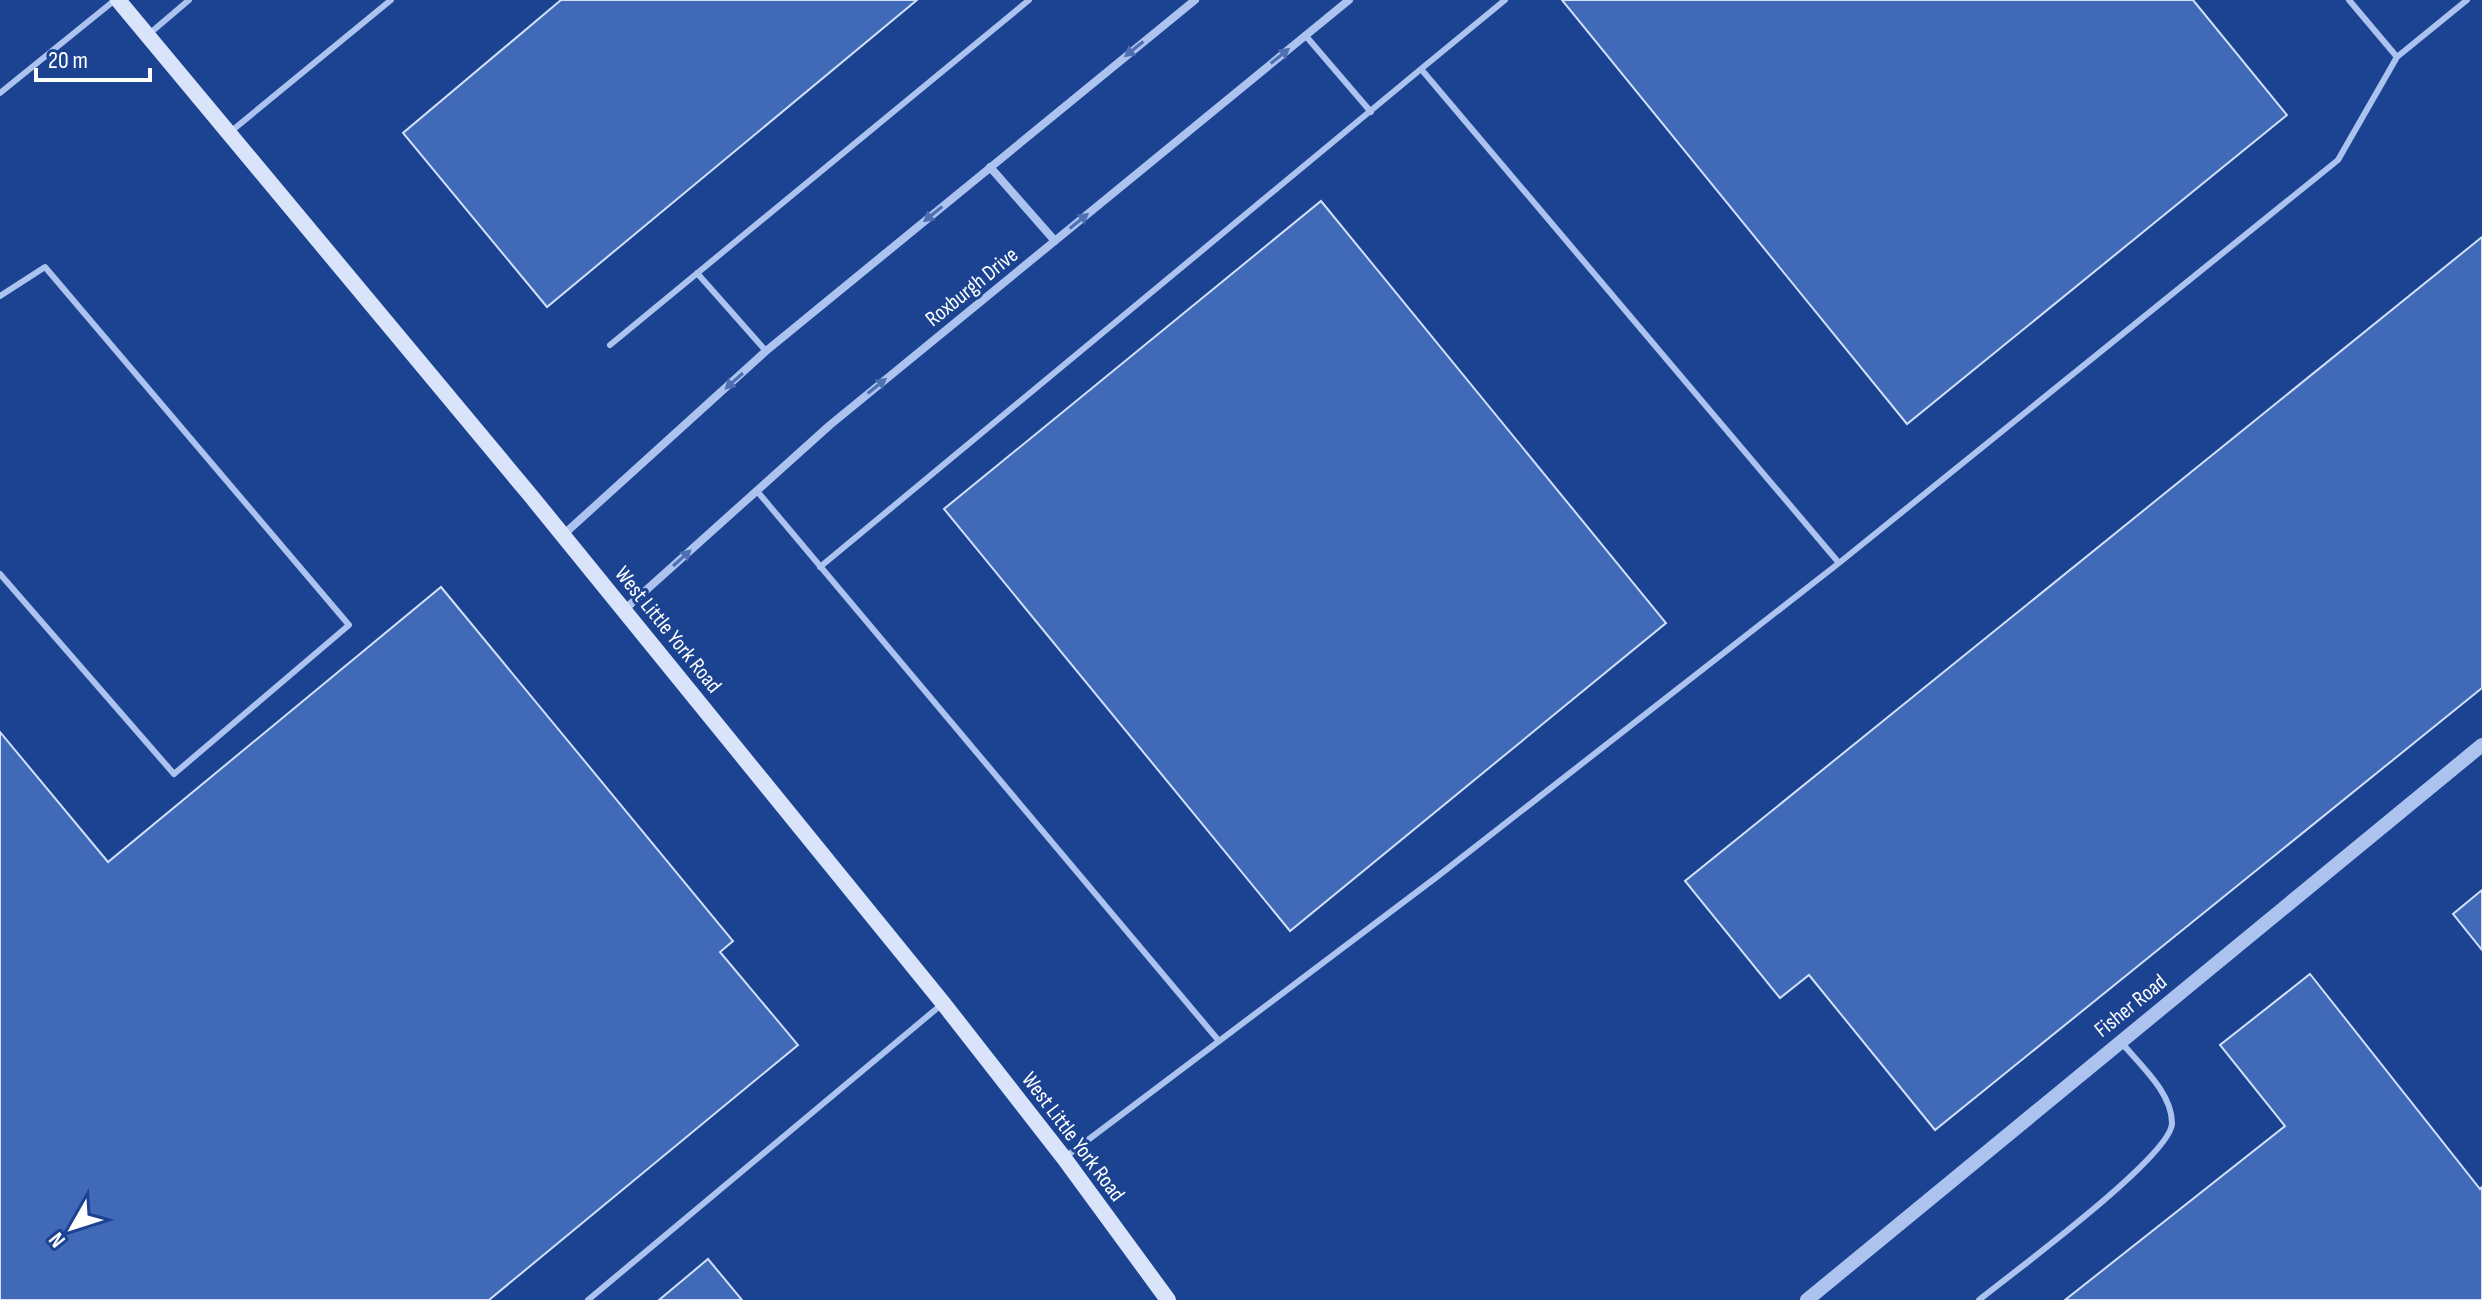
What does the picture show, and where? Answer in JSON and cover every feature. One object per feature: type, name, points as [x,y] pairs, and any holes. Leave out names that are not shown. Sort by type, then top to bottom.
[{"type":"main road","name":"West Little York Road","points":[[117,0],[563,535],[943,1003],[1064,1158],[1168,1300]]},
{"type":"street","points":[[563,535],[766,351],[1195,0]]},
{"type":"street","name":"Roxburgh Drive","points":[[624,610],[830,425],[1349,0]]},
{"type":"street","points":[[990,167],[1055,241]]},
{"type":"street","name":"Fisher Road","points":[[1807,1300],[2482,745]]},
{"type":"lane","points":[[0,93],[117,0]]},
{"type":"lane","points":[[147,35],[189,0]]},
{"type":"lane","points":[[229,133],[391,0]]},
{"type":"lane","points":[[610,345],[1029,0]]},
{"type":"lane","points":[[820,567],[1505,0]]},
{"type":"lane","points":[[2349,0],[2397,57]]},
{"type":"lane","points":[[1064,1158],[1480,844],[1839,563],[2338,160],[2397,57],[2467,0]]},
{"type":"lane","points":[[1305,35],[1371,112]]},
{"type":"lane","points":[[1421,69],[1839,563]]},
{"type":"lane","points":[[0,296],[45,267],[349,625],[174,774],[0,574]]},
{"type":"lane","points":[[697,273],[766,351]]},
{"type":"lane","points":[[757,491],[1219,1041]]},
{"type":"lane","points":[[588,1300],[943,1003]]},
{"type":"lane","points":[[1979,1300],[2136,1173],[2168,1138],[2172,1124],[2167,1099],[2121,1042]]},
{"type":"building","points":[[561,0],[917,0],[547,307],[403,133]]},
{"type":"building","points":[[1562,0],[2193,0],[2287,115],[1907,424]]},
{"type":"building","points":[[1321,201],[1666,623],[1290,931],[944,509]]},
{"type":"building","points":[[2482,237],[2482,688],[1935,1130],[1809,975],[1780,998],[1685,881]]},
{"type":"building","points":[[441,587],[733,941],[720,952],[798,1045],[489,1300],[0,1300],[0,732],[108,862]]},
{"type":"building","points":[[2482,890],[2482,950],[2453,914]]},
{"type":"building","points":[[2310,974],[2480,1189],[2482,1187],[2482,1300],[2065,1300],[2285,1126],[2220,1045]]},
{"type":"building","points":[[708,1259],[742,1300],[659,1300]]}]
